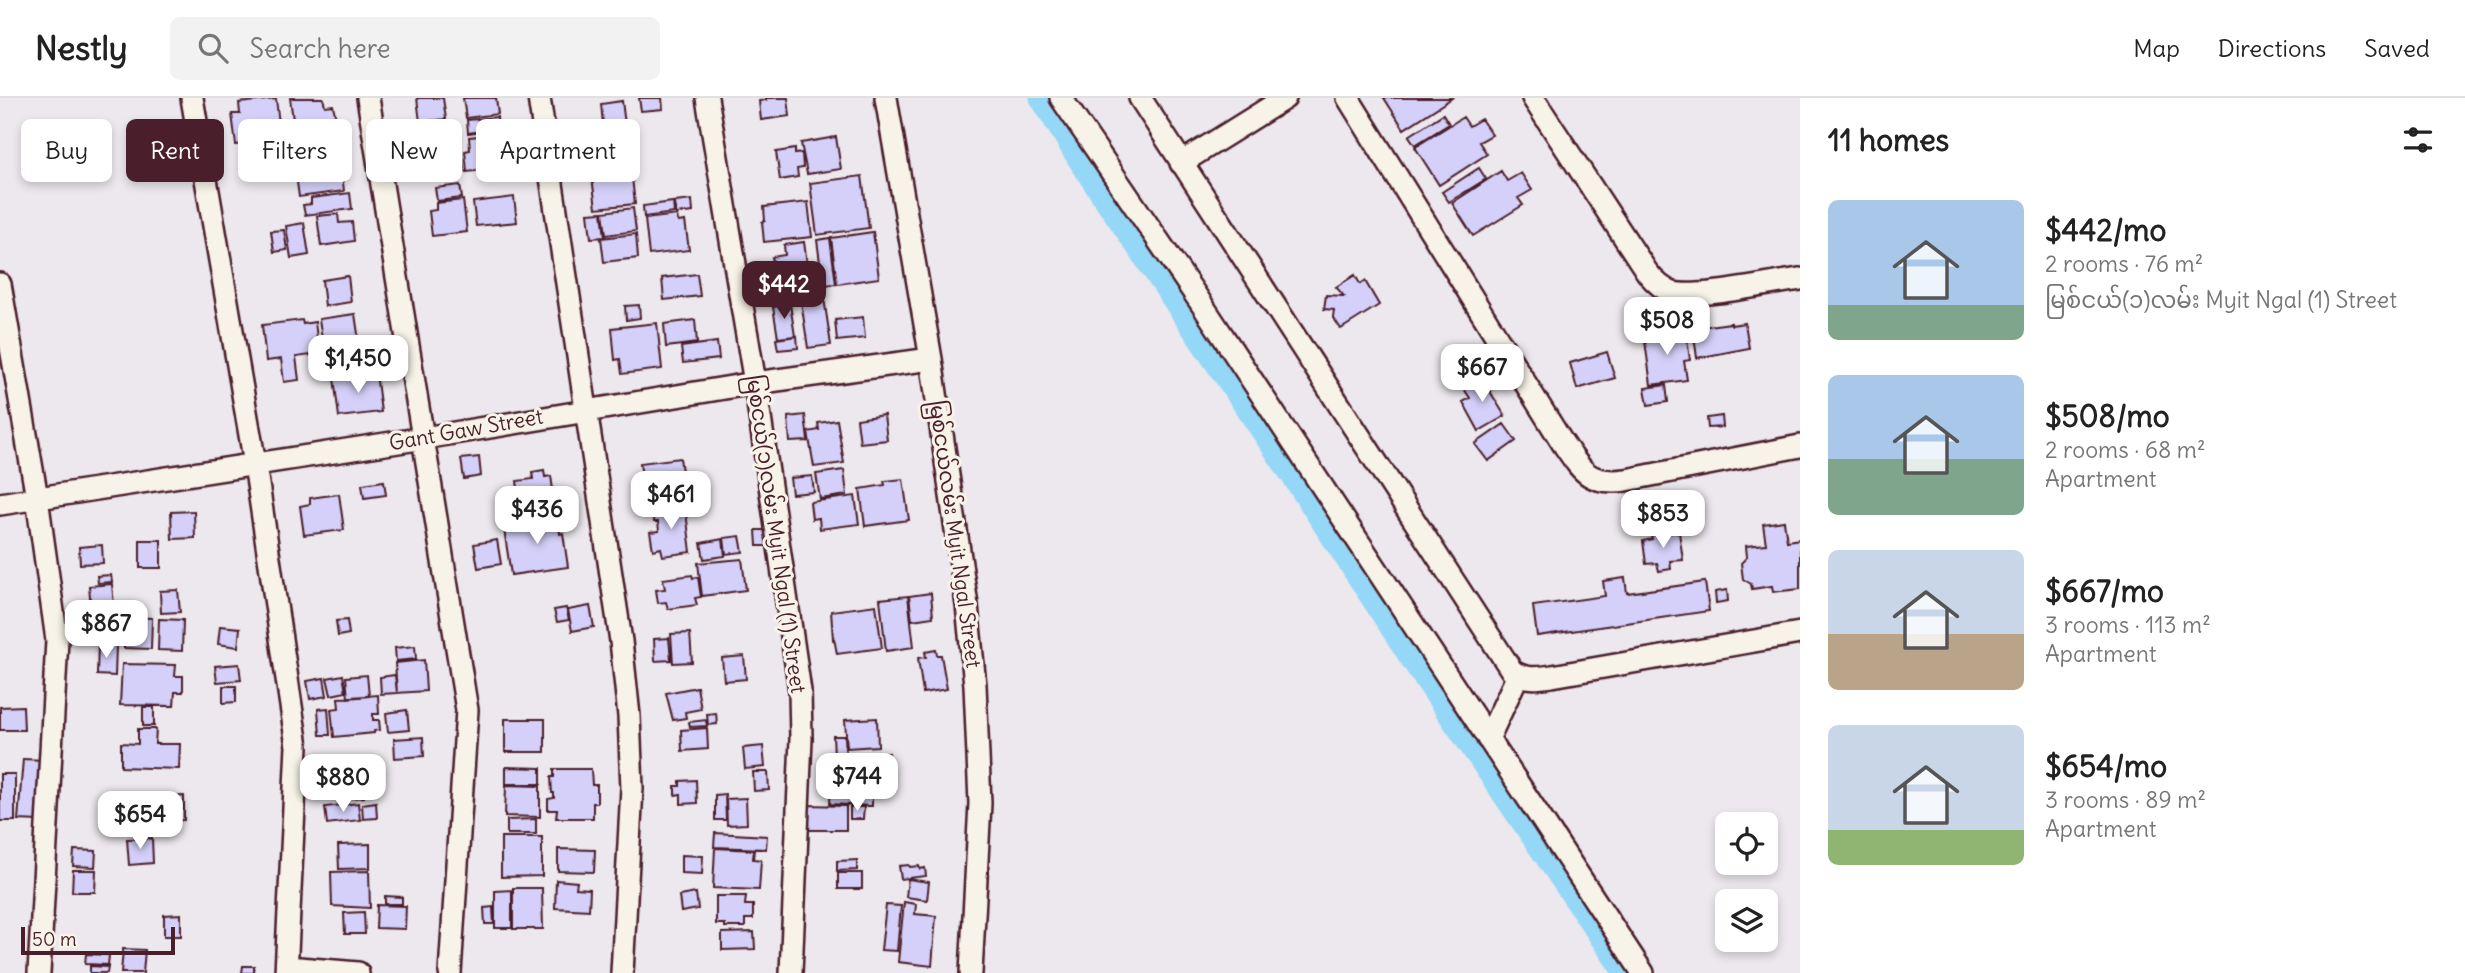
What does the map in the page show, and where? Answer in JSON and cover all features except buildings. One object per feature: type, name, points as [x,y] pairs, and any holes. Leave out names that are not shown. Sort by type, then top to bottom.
[{"type":"street","points":[[192,98],[255,464],[297,746],[286,970],[358,973]]},
{"type":"street","points":[[368,98],[467,710],[450,973]]},
{"type":"street","points":[[539,98],[621,641],[629,716],[632,788],[622,973]]},
{"type":"street","name":"မြစ်ငယ်(၁)လမ်း Myit Ngal (1) Street","points":[[707,98],[755,383],[800,691],[801,739],[790,973]]},
{"type":"street","name":"မြစ်ငယ်လမ်း Myit Ngal Street","points":[[887,98],[931,359],[967,605],[975,685],[980,803],[971,973]]},
{"type":"street","points":[[1061,98],[1203,306],[1643,973]]},
{"type":"street","points":[[1139,98],[1489,639],[1507,665],[1518,675],[1536,678],[1552,676],[1800,633]]},
{"type":"street","points":[[1181,163],[1285,98]]},
{"type":"street","points":[[1348,98],[1562,442],[1589,477],[1604,482],[1626,480],[1800,446]]},
{"type":"street","points":[[1533,98],[1647,272],[1664,289],[1673,293],[1702,293],[1800,279]]},
{"type":"street","points":[[0,284],[37,498],[57,640],[38,973]]},
{"type":"street","name":"Gant Gaw Street","points":[[0,504],[424,438],[587,409],[931,359]]},
{"type":"street","points":[[1489,739],[1518,675]]},
{"type":"waterway","points":[[1040,98],[1083,168],[1296,483],[1413,663],[1624,973]]}]
